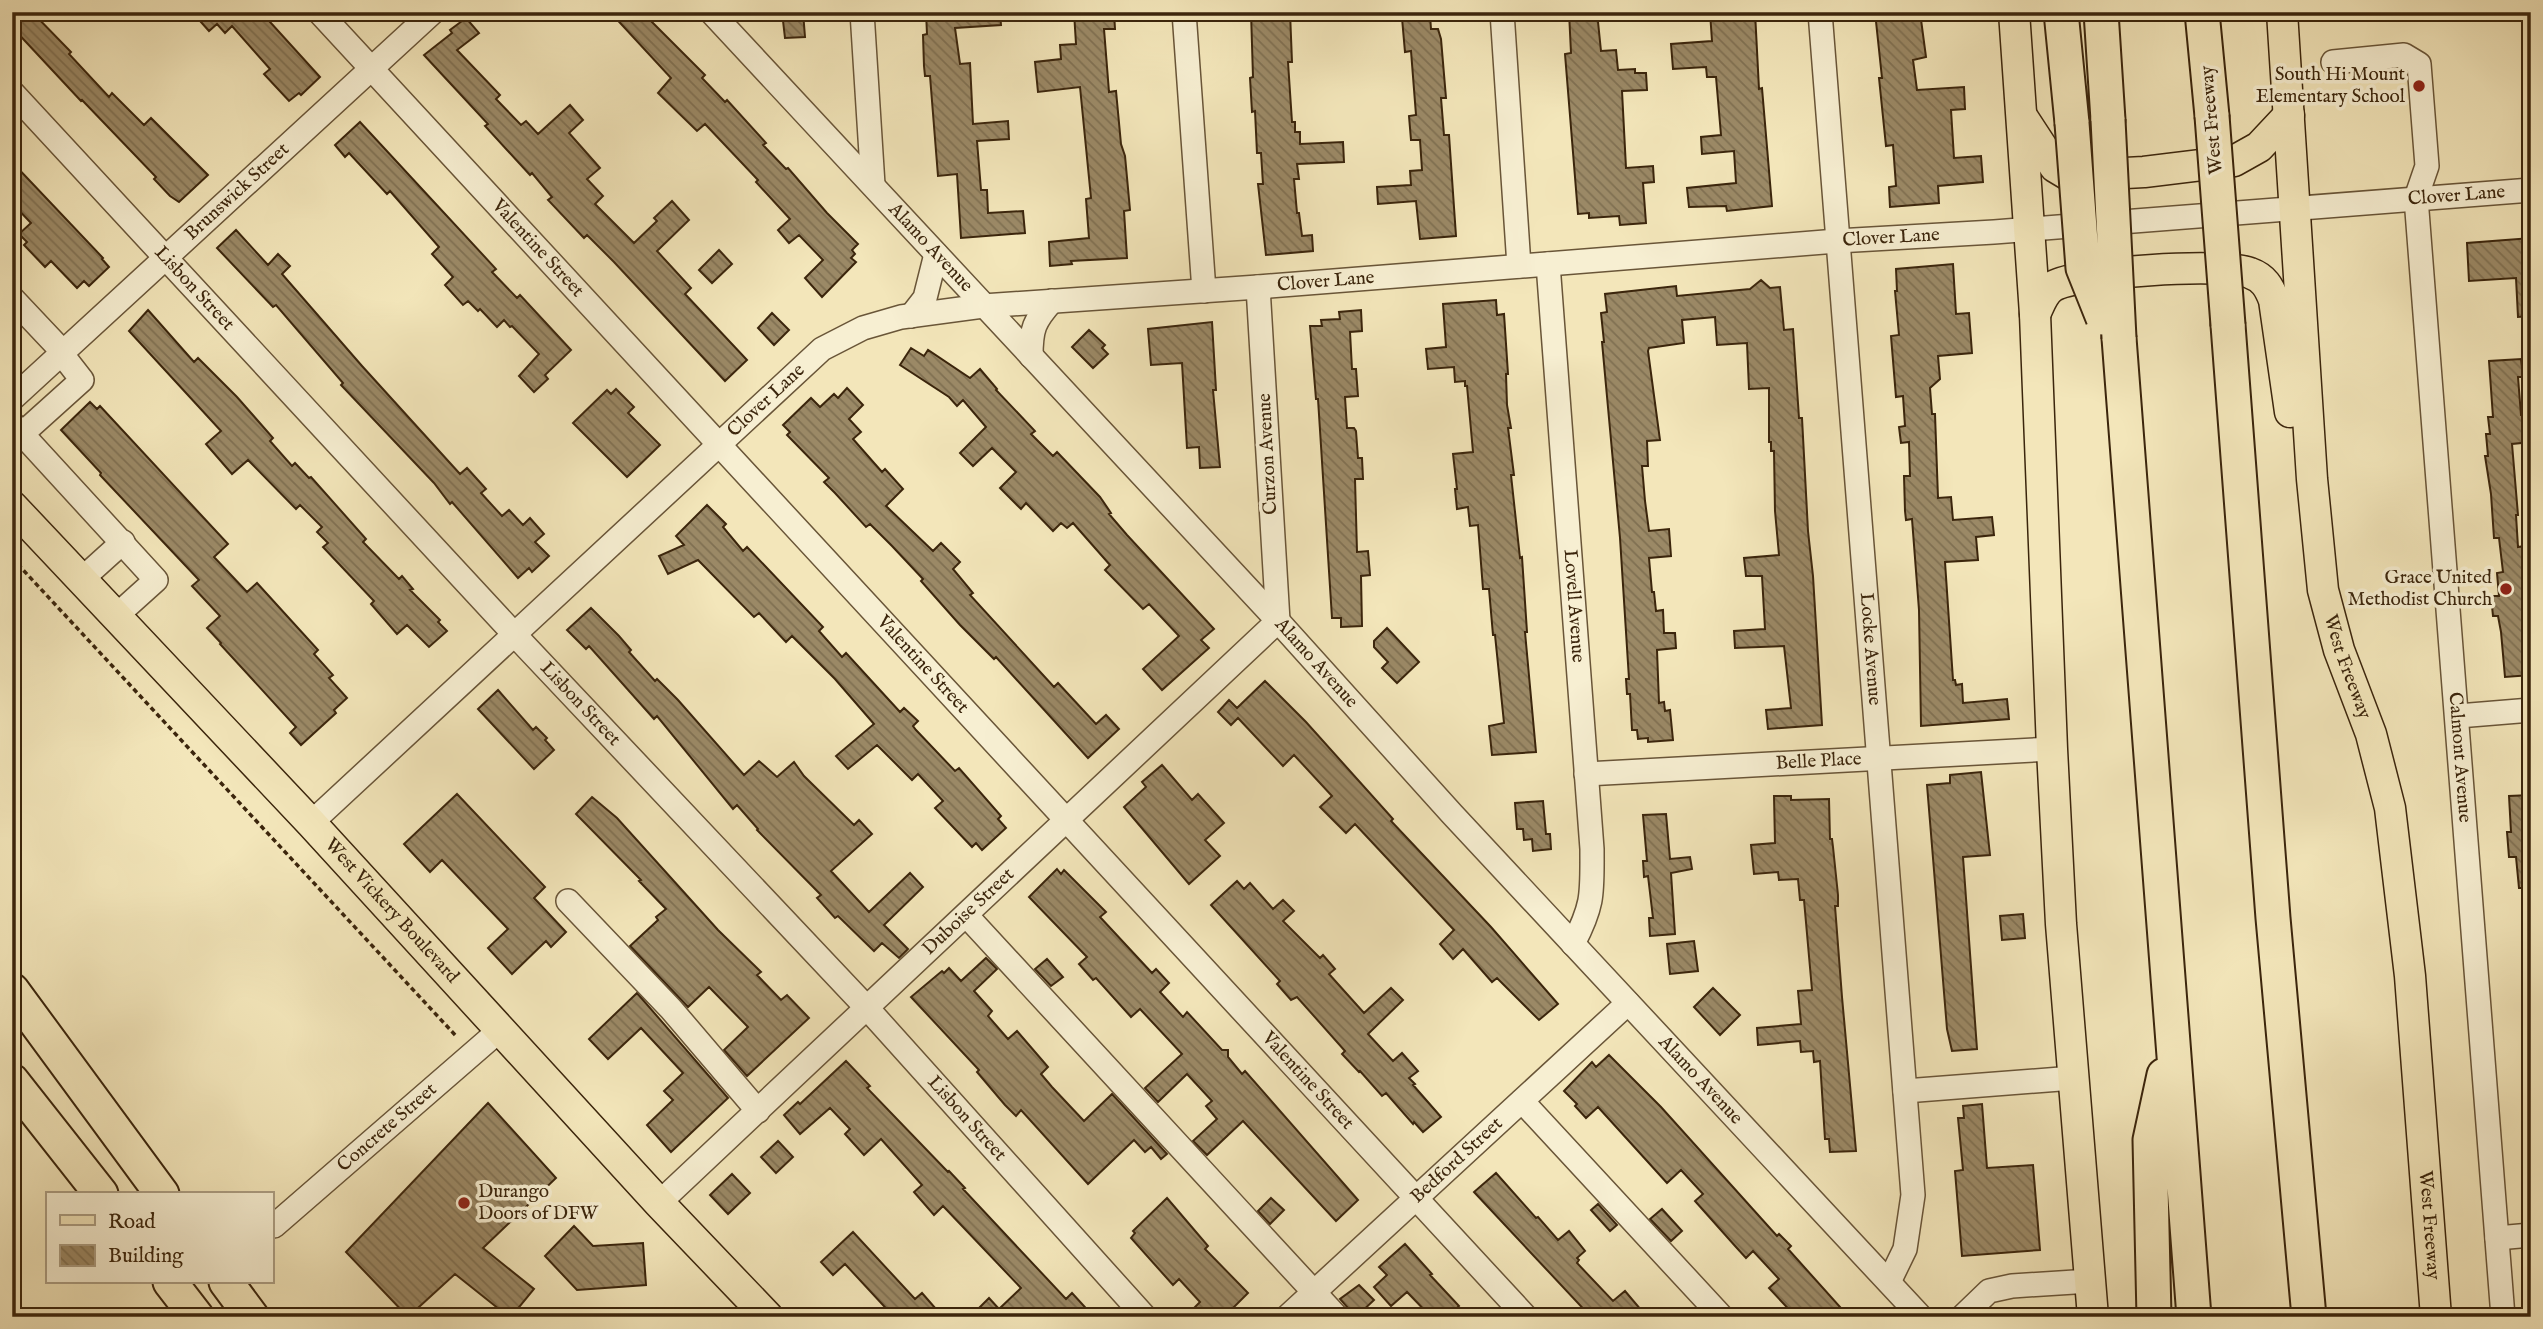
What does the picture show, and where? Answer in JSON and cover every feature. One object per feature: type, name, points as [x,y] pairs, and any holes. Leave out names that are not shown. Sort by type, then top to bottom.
[{"type":"highway","points":[[2061,12],[2073,123],[2083,268],[2114,340]]},
{"type":"highway","points":[[2101,12],[2108,120],[2114,340],[2194,1317]]},
{"type":"highway","name":"West Freeway","points":[[2202,12],[2273,918],[2309,1317]]},
{"type":"highway","points":[[12,990],[161,1192]]},
{"type":"highway","points":[[2154,1317],[2150,1140],[2172,1038]]},
{"type":"highway","points":[[12,1082],[99,1192]]},
{"type":"highway","points":[[172,1284],[197,1317]]},
{"type":"highway","points":[[227,1284],[252,1317]]},
{"type":"main road","points":[[2014,12],[2035,314],[2061,924],[2094,1317]]},
{"type":"main road","name":"West Freeway","points":[[2282,12],[2312,479],[2323,590],[2339,650],[2371,734],[2390,808],[2410,976],[2436,1317]]},
{"type":"main road","points":[[2023,118],[2055,167],[2070,176],[2144,172],[2234,161],[2259,147],[2289,115]]},
{"type":"main road","points":[[2035,314],[2049,288],[2068,279],[2190,268],[2241,269],[2254,274],[2267,284],[2274,300],[2292,429],[2312,479]]},
{"type":"main road","name":"West Vickery Boulevard","points":[[12,506],[311,822],[659,1203],[768,1317]]},
{"type":"street","name":"Valentine Street","points":[[319,12],[1527,1317]]},
{"type":"street","name":"Brunswick Street","points":[[12,399],[433,12]]},
{"type":"street","name":"Alamo Avenue","points":[[711,12],[1920,1317]]},
{"type":"street","points":[[862,12],[873,185]]},
{"type":"street","points":[[1184,12],[1204,291]]},
{"type":"street","points":[[1502,12],[1519,266]]},
{"type":"street","name":"Locke Avenue","points":[[1820,12],[1913,1195],[1905,1249],[1889,1282]]},
{"type":"street","points":[[2333,62],[2404,55],[2419,64],[2427,166],[2416,198]]},
{"type":"street","name":"Lisbon Street","points":[[12,92],[514,634],[867,1008],[1145,1317]]},
{"type":"street","name":"Clover Lane","points":[[311,822],[822,349],[863,328],[911,316],[983,306],[2531,190]]},
{"type":"street","name":"Calmont Avenue","points":[[2416,198],[2503,1317]]},
{"type":"street","points":[[911,316],[925,298],[936,254]]},
{"type":"street","name":"Lovell Avenue","points":[[1548,264],[1592,849],[1592,899],[1587,917],[1573,944]]},
{"type":"street","name":"Curzon Avenue","points":[[1258,287],[1278,621]]},
{"type":"street","points":[[12,298],[61,352],[82,380],[17,429],[156,580],[116,616]]},
{"type":"street","points":[[1031,356],[1031,333],[1038,317],[1052,302]]},
{"type":"street","points":[[82,579],[123,542]]},
{"type":"street","name":"Duboise Street","points":[[659,1203],[1278,621]]},
{"type":"street","points":[[2458,716],[2531,710]]},
{"type":"street","name":"Belle Place","points":[[1586,774],[2052,749]]},
{"type":"street","points":[[568,901],[671,1009],[758,1111]]},
{"type":"street","points":[[966,915],[1336,1317]]},
{"type":"street","name":"Bedford Street","points":[[1287,1317],[1628,1003]]},
{"type":"street","name":"Concrete Street","points":[[274,1226],[500,1029]]},
{"type":"street","points":[[1905,1091],[2073,1078]]},
{"type":"street","points":[[1521,1101],[1721,1317]]},
{"type":"street","points":[[2497,1238],[2531,1235]]},
{"type":"street","points":[[1962,1317],[1989,1291],[2012,1286],[2090,1281]]},
{"type":"path","points":[[12,558],[457,1037]]},
{"type":"building","points":[[12,12],[32,12],[109,97],[112,93],[144,125],[151,118],[208,175],[179,202],[170,196],[154,179],[156,177],[12,27]]},
{"type":"building","points":[[192,12],[261,12],[320,77],[301,95],[299,93],[289,101],[264,74],[270,69],[232,26],[225,33],[217,24],[209,31]]},
{"type":"building","points":[[610,12],[642,12],[705,75],[702,78],[725,102],[727,100],[766,143],[763,145],[788,168],[858,244],[852,250],[855,254],[851,258],[856,262],[822,297],[805,278],[823,260],[799,235],[789,243],[778,230],[790,219],[756,182],[758,180],[705,124],[697,131],[658,93],[671,78]]},
{"type":"building","points":[[782,12],[803,12],[805,37],[785,38]]},
{"type":"building","points":[[926,12],[1000,12],[1001,25],[955,28],[960,64],[970,63],[973,124],[1008,121],[1009,139],[977,141],[981,190],[987,190],[988,213],[1023,211],[1025,233],[961,238],[957,174],[938,176],[930,76],[925,76],[924,66],[923,35],[927,34]]},
{"type":"building","points":[[1074,12],[1114,12],[1115,29],[1104,29],[1109,92],[1116,91],[1121,144],[1125,156],[1130,210],[1124,211],[1127,258],[1071,261],[1072,264],[1050,266],[1049,242],[1089,238],[1086,199],[1091,198],[1080,87],[1038,92],[1035,62],[1061,59],[1060,45],[1076,44]]},
{"type":"building","points":[[1251,12],[1290,12],[1292,62],[1288,62],[1292,122],[1295,122],[1295,132],[1300,132],[1300,144],[1343,142],[1344,162],[1297,164],[1299,179],[1294,179],[1297,213],[1302,236],[1312,235],[1313,251],[1266,255],[1258,184],[1263,184],[1261,153],[1257,153],[1255,111],[1252,112]]},
{"type":"building","points":[[1569,12],[1597,12],[1601,51],[1616,50],[1618,70],[1635,69],[1635,73],[1646,73],[1647,90],[1622,91],[1626,168],[1653,166],[1654,182],[1643,183],[1646,223],[1620,225],[1619,216],[1589,218],[1589,213],[1578,214],[1565,54],[1571,53]]},
{"type":"building","points":[[1710,12],[1755,12],[1759,89],[1762,88],[1772,206],[1727,211],[1726,206],[1689,207],[1687,188],[1736,183],[1734,151],[1702,154],[1701,137],[1721,135],[1716,77],[1707,77],[1706,67],[1673,69],[1671,44],[1712,41]]},
{"type":"building","points":[[1875,12],[1920,12],[1926,57],[1913,60],[1917,90],[1964,87],[1965,109],[1951,110],[1954,158],[1981,156],[1983,182],[1938,186],[1939,203],[1890,207],[1889,187],[1896,186],[1893,145],[1886,146]]},
{"type":"building","points":[[1430,15],[1431,29],[1438,29],[1441,39],[1446,98],[1441,98],[1444,135],[1449,135],[1456,236],[1420,239],[1416,201],[1378,204],[1377,187],[1411,185],[1410,171],[1422,170],[1420,140],[1411,140],[1409,116],[1416,115],[1411,51],[1405,52],[1402,18]]},
{"type":"building","points":[[466,18],[479,33],[457,50],[500,95],[496,99],[521,125],[526,121],[538,134],[570,105],[583,120],[569,133],[600,168],[587,179],[603,196],[595,204],[634,243],[657,221],[654,218],[672,201],[689,220],[657,251],[691,288],[685,294],[747,360],[725,381],[614,262],[587,235],[584,238],[548,200],[552,197],[532,173],[530,175],[485,126],[488,124],[424,55]]},
{"type":"building","points":[[360,122],[496,269],[492,272],[517,298],[520,295],[571,350],[545,375],[548,379],[534,392],[519,376],[539,354],[504,320],[497,327],[468,301],[463,305],[445,285],[453,277],[432,254],[439,247],[390,191],[387,194],[349,153],[345,157],[335,145]]},
{"type":"building","points":[[12,162],[109,267],[89,286],[84,281],[77,288],[51,261],[45,267],[24,245],[27,242],[19,234],[31,223],[12,203]]},
{"type":"building","points":[[236,230],[268,265],[278,254],[290,266],[282,274],[460,474],[467,468],[486,489],[481,493],[502,516],[509,510],[523,525],[530,518],[544,534],[535,542],[549,556],[532,572],[529,568],[518,578],[452,502],[450,504],[434,483],[341,385],[343,383],[276,305],[273,307],[217,248]]},
{"type":"building","points":[[2531,238],[2531,316],[2518,317],[2516,278],[2469,281],[2467,243]]},
{"type":"building","points":[[719,250],[732,264],[712,283],[699,270]]},
{"type":"building","points":[[1953,264],[1956,314],[1969,313],[1972,353],[1938,356],[1940,379],[1930,388],[1932,414],[1935,414],[1938,498],[1951,497],[1953,520],[1992,517],[1994,535],[1976,537],[1978,560],[1945,562],[1953,680],[1956,685],[1962,684],[1963,703],[2007,699],[2009,719],[1921,726],[1919,610],[1912,519],[1906,520],[1905,511],[1904,476],[1910,476],[1909,442],[1901,443],[1899,427],[1905,426],[1903,396],[1896,397],[1891,336],[1899,335],[1896,269]]},
{"type":"building","points":[[1761,280],[1770,288],[1780,287],[1784,330],[1793,329],[1799,418],[1802,418],[1822,725],[1768,729],[1766,710],[1791,708],[1784,646],[1735,648],[1734,631],[1765,629],[1762,576],[1746,576],[1744,558],[1779,555],[1774,451],[1771,451],[1769,442],[1769,388],[1749,389],[1747,343],[1717,345],[1715,317],[1682,320],[1684,343],[1649,348],[1648,351],[1660,440],[1647,441],[1648,466],[1642,466],[1645,501],[1649,531],[1669,529],[1671,556],[1649,558],[1652,592],[1656,611],[1663,610],[1664,633],[1675,633],[1676,648],[1657,650],[1659,703],[1664,702],[1665,711],[1670,710],[1673,740],[1648,742],[1648,738],[1638,739],[1637,730],[1632,730],[1630,694],[1627,694],[1626,679],[1629,679],[1620,538],[1602,342],[1601,313],[1607,312],[1605,294],[1676,286],[1677,296],[1750,289]]},
{"type":"building","points":[[1496,300],[1497,315],[1504,314],[1507,405],[1511,428],[1508,428],[1514,475],[1511,475],[1520,558],[1522,557],[1525,632],[1536,752],[1492,755],[1489,726],[1504,723],[1489,589],[1483,589],[1478,525],[1470,526],[1468,507],[1457,509],[1455,489],[1453,454],[1473,452],[1467,386],[1465,381],[1455,382],[1454,367],[1428,369],[1426,349],[1446,347],[1443,304]]},
{"type":"building","points":[[148,310],[194,362],[198,358],[237,397],[273,438],[270,441],[292,466],[295,463],[311,477],[366,539],[363,542],[399,579],[402,576],[413,589],[410,590],[440,620],[438,622],[447,631],[429,647],[407,625],[397,634],[371,604],[374,601],[323,547],[328,543],[317,532],[322,527],[300,505],[296,509],[248,460],[232,474],[206,444],[221,431],[129,331]]},
{"type":"building","points":[[1361,310],[1362,331],[1350,332],[1352,369],[1356,369],[1358,396],[1345,397],[1347,428],[1354,428],[1356,431],[1358,458],[1362,458],[1363,479],[1355,479],[1357,552],[1368,551],[1370,575],[1361,576],[1362,626],[1341,627],[1341,618],[1332,618],[1318,399],[1310,326],[1322,326],[1321,320],[1340,319],[1339,312]]},
{"type":"building","points":[[772,313],[789,330],[774,345],[758,328]]},
{"type":"building","points":[[1212,322],[1216,390],[1213,390],[1220,467],[1200,468],[1199,447],[1187,448],[1182,363],[1151,365],[1148,329]]},
{"type":"building","points":[[1089,330],[1105,345],[1102,348],[1108,354],[1093,368],[1072,347]]},
{"type":"building","points":[[911,348],[924,356],[928,350],[970,378],[980,369],[1035,431],[1031,434],[1053,456],[1057,452],[1100,497],[1111,513],[1109,514],[1127,535],[1214,629],[1201,640],[1209,648],[1162,690],[1143,669],[1179,636],[1149,604],[1143,609],[1105,570],[1110,565],[1073,523],[1067,528],[1061,523],[1053,531],[1026,503],[1021,509],[1000,488],[1016,472],[992,448],[973,466],[960,453],[986,427],[963,400],[957,406],[949,397],[900,365]]},
{"type":"building","points":[[2521,359],[2523,377],[2518,377],[2521,415],[2531,414],[2531,442],[2512,444],[2518,547],[2531,545],[2531,562],[2528,562],[2531,585],[2531,675],[2505,677],[2501,632],[2498,616],[2493,616],[2491,596],[2499,596],[2497,573],[2503,572],[2499,538],[2494,538],[2485,456],[2488,456],[2486,434],[2490,434],[2488,417],[2493,417],[2489,361]]},
{"type":"building","points":[[847,388],[863,405],[849,419],[861,432],[853,439],[882,472],[885,469],[903,489],[886,506],[933,551],[941,543],[960,562],[953,569],[973,593],[970,595],[1054,687],[1058,683],[1096,724],[1106,715],[1119,729],[1088,758],[996,657],[994,659],[960,625],[892,546],[870,524],[866,527],[824,482],[829,478],[787,435],[790,432],[783,425],[811,398],[820,407],[834,394],[838,398]]},
{"type":"building","points":[[616,389],[634,407],[628,413],[660,445],[627,477],[573,423],[607,390],[611,394]]},
{"type":"building","points":[[90,402],[97,409],[100,406],[228,544],[214,557],[247,592],[257,583],[318,650],[314,654],[333,675],[329,678],[347,698],[334,710],[336,713],[301,745],[290,733],[296,727],[207,628],[220,616],[192,586],[199,580],[61,430]]},
{"type":"building","points":[[707,505],[726,524],[723,527],[743,551],[747,547],[823,627],[819,631],[842,657],[846,653],[900,712],[904,708],[918,721],[913,726],[916,730],[955,771],[959,768],[1001,816],[998,819],[1006,828],[982,850],[976,843],[972,847],[935,808],[943,801],[918,774],[912,780],[877,745],[848,769],[836,756],[874,724],[835,679],[792,636],[786,642],[759,613],[754,617],[698,560],[668,574],[659,556],[684,545],[676,536]]},
{"type":"building","points":[[591,608],[619,636],[631,650],[629,652],[655,681],[657,679],[678,700],[744,775],[759,761],[777,777],[794,762],[804,776],[854,825],[859,820],[872,834],[831,871],[869,912],[910,873],[923,887],[884,925],[908,949],[899,958],[882,943],[874,951],[838,916],[835,918],[817,898],[821,895],[757,830],[737,805],[733,809],[657,716],[654,719],[589,646],[586,649],[567,630]]},
{"type":"building","points":[[1387,628],[1419,662],[1397,683],[1382,668],[1388,662],[1374,647],[1374,641]]},
{"type":"building","points":[[1265,681],[1306,722],[1393,819],[1391,821],[1491,927],[1558,1004],[1539,1020],[1497,978],[1492,982],[1463,949],[1453,959],[1440,944],[1454,930],[1355,824],[1346,833],[1320,807],[1332,796],[1294,755],[1283,766],[1238,718],[1231,725],[1218,712],[1229,700],[1237,708]]},
{"type":"building","points":[[498,690],[533,730],[536,727],[547,738],[545,740],[554,750],[534,769],[478,709]]},
{"type":"building","points":[[1162,765],[1192,800],[1198,794],[1224,823],[1205,840],[1220,856],[1189,884],[1124,807],[1146,787],[1142,782]]},
{"type":"building","points":[[1981,772],[1990,855],[1963,857],[1977,1049],[1952,1051],[1947,1029],[1927,785],[1950,783],[1950,775]]},
{"type":"building","points":[[457,794],[545,887],[534,898],[566,932],[551,947],[546,941],[512,974],[488,948],[508,929],[442,860],[430,872],[404,844]]},
{"type":"building","points":[[2531,795],[2531,888],[2519,888],[2516,857],[2509,857],[2509,796]]},
{"type":"building","points":[[1774,796],[1791,796],[1791,800],[1829,799],[1830,839],[1838,895],[1838,906],[1835,906],[1856,1151],[1830,1152],[1829,1139],[1825,1139],[1820,1061],[1814,1062],[1813,1051],[1801,1052],[1800,1041],[1758,1045],[1757,1028],[1801,1024],[1798,991],[1812,990],[1804,900],[1800,900],[1798,879],[1779,880],[1778,872],[1754,874],[1751,845],[1775,843]]},
{"type":"building","points":[[592,797],[617,818],[718,930],[761,972],[757,975],[781,1000],[787,995],[809,1018],[747,1076],[724,1050],[748,1027],[709,987],[688,1007],[630,946],[666,909],[576,814]]},
{"type":"building","points":[[1543,801],[1546,834],[1550,834],[1551,849],[1533,851],[1532,839],[1524,840],[1523,829],[1517,829],[1515,803]]},
{"type":"building","points":[[1666,814],[1670,859],[1690,857],[1692,869],[1671,873],[1675,934],[1650,936],[1649,918],[1653,918],[1648,876],[1644,877],[1643,861],[1647,861],[1643,815]]},
{"type":"building","points":[[1057,869],[1061,874],[1064,870],[1106,912],[1100,917],[1152,973],[1156,969],[1169,983],[1160,992],[1183,1017],[1187,1012],[1222,1050],[1228,1050],[1228,1057],[1242,1074],[1245,1071],[1358,1200],[1336,1221],[1243,1121],[1207,1155],[1193,1141],[1217,1119],[1206,1106],[1212,1101],[1187,1074],[1158,1102],[1145,1088],[1182,1054],[1140,1009],[1131,1017],[1096,978],[1093,980],[1079,964],[1087,957],[1029,897]]},
{"type":"building","points":[[1237,881],[1244,889],[1250,883],[1273,909],[1283,900],[1294,911],[1283,921],[1320,958],[1323,955],[1335,969],[1329,974],[1364,1013],[1391,988],[1403,1000],[1368,1034],[1393,1061],[1402,1053],[1418,1071],[1409,1078],[1441,1117],[1423,1132],[1386,1093],[1382,1096],[1342,1054],[1345,1051],[1297,997],[1291,1000],[1277,984],[1280,981],[1211,905]]},
{"type":"building","points":[[2023,914],[2025,938],[2002,940],[2000,916]]},
{"type":"building","points":[[1694,941],[1698,971],[1670,974],[1667,944]]},
{"type":"building","points":[[986,958],[997,969],[974,991],[992,1011],[988,1016],[1008,1039],[1017,1031],[1048,1067],[1041,1074],[1052,1087],[1084,1121],[1112,1094],[1167,1154],[1161,1159],[1151,1147],[1145,1152],[1134,1140],[1088,1184],[1021,1110],[1016,1116],[1005,1105],[977,1072],[979,1070],[911,997],[949,968],[961,981]]},
{"type":"building","points":[[1047,959],[1063,977],[1051,986],[1035,969]]},
{"type":"building","points":[[1713,988],[1740,1015],[1720,1035],[1694,1007]]},
{"type":"building","points":[[637,993],[728,1098],[671,1152],[647,1125],[673,1100],[664,1091],[683,1073],[641,1028],[608,1059],[589,1039]]},
{"type":"building","points":[[1609,1055],[1661,1107],[1777,1236],[1779,1234],[1791,1246],[1788,1249],[1849,1317],[1796,1317],[1769,1288],[1779,1279],[1753,1251],[1746,1258],[1736,1247],[1695,1201],[1703,1194],[1681,1170],[1667,1183],[1598,1107],[1586,1118],[1575,1106],[1577,1104],[1564,1091],[1592,1062],[1596,1067]]},
{"type":"building","points":[[846,1061],[870,1086],[867,1088],[949,1171],[1066,1299],[1072,1293],[1094,1317],[970,1317],[989,1298],[999,1309],[1021,1288],[943,1206],[934,1215],[914,1192],[922,1185],[881,1139],[864,1155],[845,1134],[850,1129],[830,1108],[800,1134],[784,1115],[798,1102],[800,1104]]},
{"type":"building","points":[[488,1103],[556,1178],[483,1248],[534,1289],[509,1317],[455,1274],[408,1317],[346,1252]]},
{"type":"building","points":[[1982,1104],[1987,1168],[2033,1165],[2040,1250],[1962,1256],[1955,1171],[1963,1170],[1958,1118],[1964,1118],[1963,1106]]},
{"type":"building","points":[[778,1141],[793,1157],[776,1173],[761,1157]]},
{"type":"building","points":[[1496,1173],[1558,1240],[1569,1231],[1585,1251],[1577,1258],[1577,1263],[1613,1301],[1625,1291],[1647,1317],[1591,1317],[1474,1192]]},
{"type":"building","points":[[732,1174],[750,1193],[728,1214],[710,1195]]},
{"type":"building","points":[[1167,1198],[1208,1246],[1205,1249],[1248,1293],[1224,1317],[1204,1317],[1195,1307],[1200,1302],[1179,1279],[1173,1285],[1131,1238],[1135,1233],[1133,1231]]},
{"type":"building","points":[[1271,1198],[1284,1210],[1270,1224],[1258,1211]]},
{"type":"building","points":[[1598,1204],[1617,1225],[1610,1231],[1591,1210]]},
{"type":"building","points":[[1662,1209],[1682,1231],[1671,1241],[1650,1219]]},
{"type":"building","points":[[574,1226],[593,1246],[643,1243],[646,1285],[577,1290],[545,1256]]},
{"type":"building","points":[[853,1232],[915,1299],[922,1293],[943,1317],[894,1317],[845,1264],[833,1275],[821,1262]]},
{"type":"building","points":[[1405,1244],[1459,1306],[1448,1317],[1431,1317],[1407,1292],[1391,1306],[1374,1287],[1387,1275],[1379,1267]]},
{"type":"building","points":[[1359,1285],[1374,1300],[1356,1317],[1351,1317],[1348,1308],[1340,1299]]},
{"type":"place","name":"South Hi Mount Elementary School","points":[[2419,86]]},
{"type":"place","name":"Grace United Methodist Church","points":[[2506,589]]},
{"type":"place","name":"Durango Doors of DFW","points":[[464,1203]]}]
